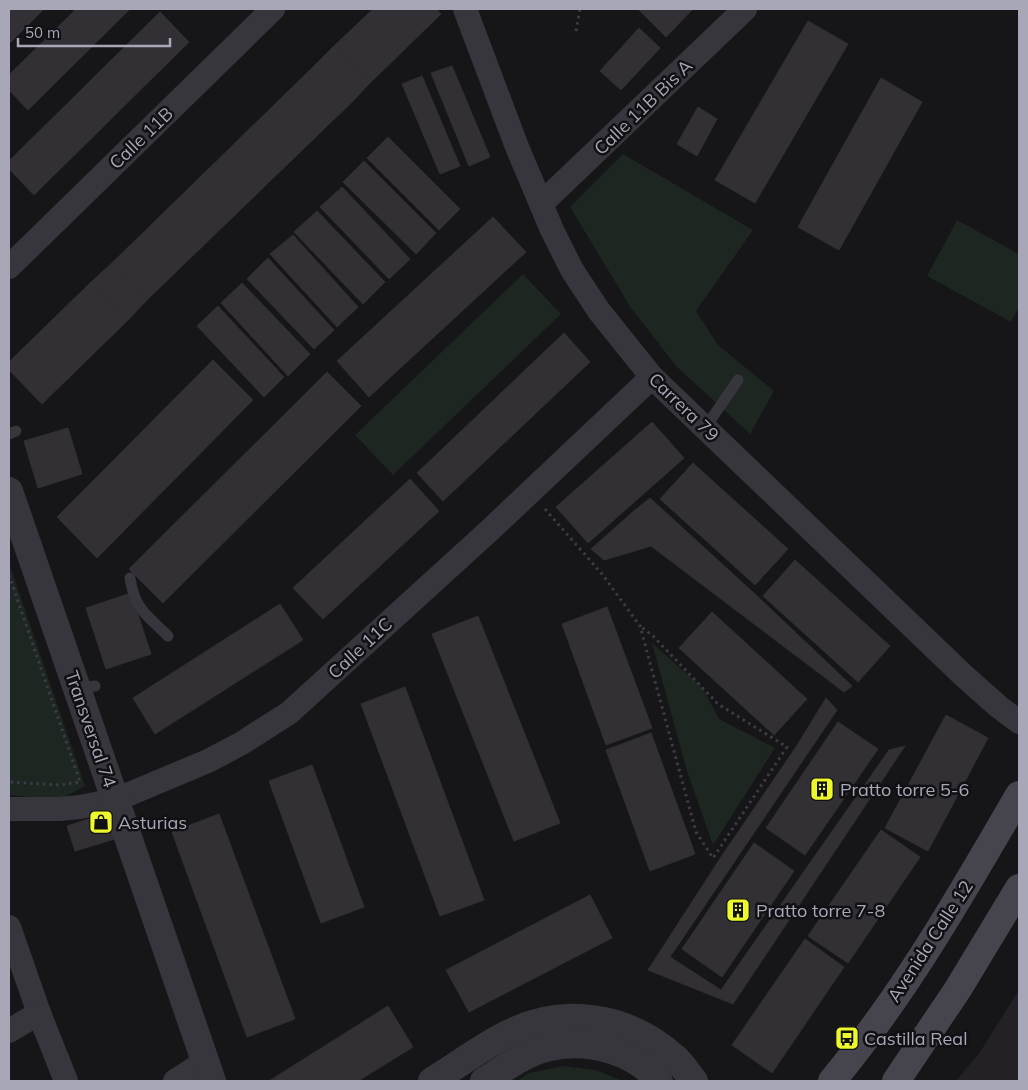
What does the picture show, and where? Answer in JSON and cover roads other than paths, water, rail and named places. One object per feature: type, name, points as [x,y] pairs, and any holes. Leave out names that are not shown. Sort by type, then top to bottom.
[{"type":"main road","name":"Avenida Calle 12","points":[[832,1081],[858,1050],[951,910],[1019,794]]},
{"type":"main road","points":[[896,1081],[958,989],[1019,888]]},
{"type":"street","name":"Calle 11B","points":[[9,267],[273,9]]},
{"type":"street","name":"Carrera 79","points":[[465,9],[517,147],[552,230],[572,270],[599,311],[652,377],[963,674],[998,706],[1019,722]]},
{"type":"street","name":"Calle 11B Bis A","points":[[541,204],[745,9]]},
{"type":"street","name":"Calle 11C","points":[[9,808],[60,809],[115,800],[208,761],[242,744],[289,713],[482,537],[652,377]]},
{"type":"street","name":"Transversal 74","points":[[9,491],[86,687],[115,800],[209,1071]]},
{"type":"street","points":[[9,927],[39,1013],[66,1081]]},
{"type":"street","points":[[9,1031],[39,1013]]},
{"type":"street","points":[[432,1081],[510,1033],[538,1022],[566,1017],[602,1020],[621,1025],[647,1036],[676,1058],[694,1081]]},
{"type":"street","points":[[484,1081],[523,1057],[545,1048],[567,1044],[592,1045],[613,1050],[637,1062],[659,1081]]},
{"type":"street","points":[[175,1081],[209,1071]]},
{"type":"lane","points":[[705,428],[738,380]]},
{"type":"lane","points":[[130,578],[132,591],[138,607],[168,636]]},
{"type":"place","name":"Pratto torre 5-6","points":[[822,789]]},
{"type":"place","name":"Asturias","points":[[101,822]]},
{"type":"place","name":"Pratto torre 7-8","points":[[738,910]]},
{"type":"place","name":"Castilla Real","points":[[847,1038]]}]
